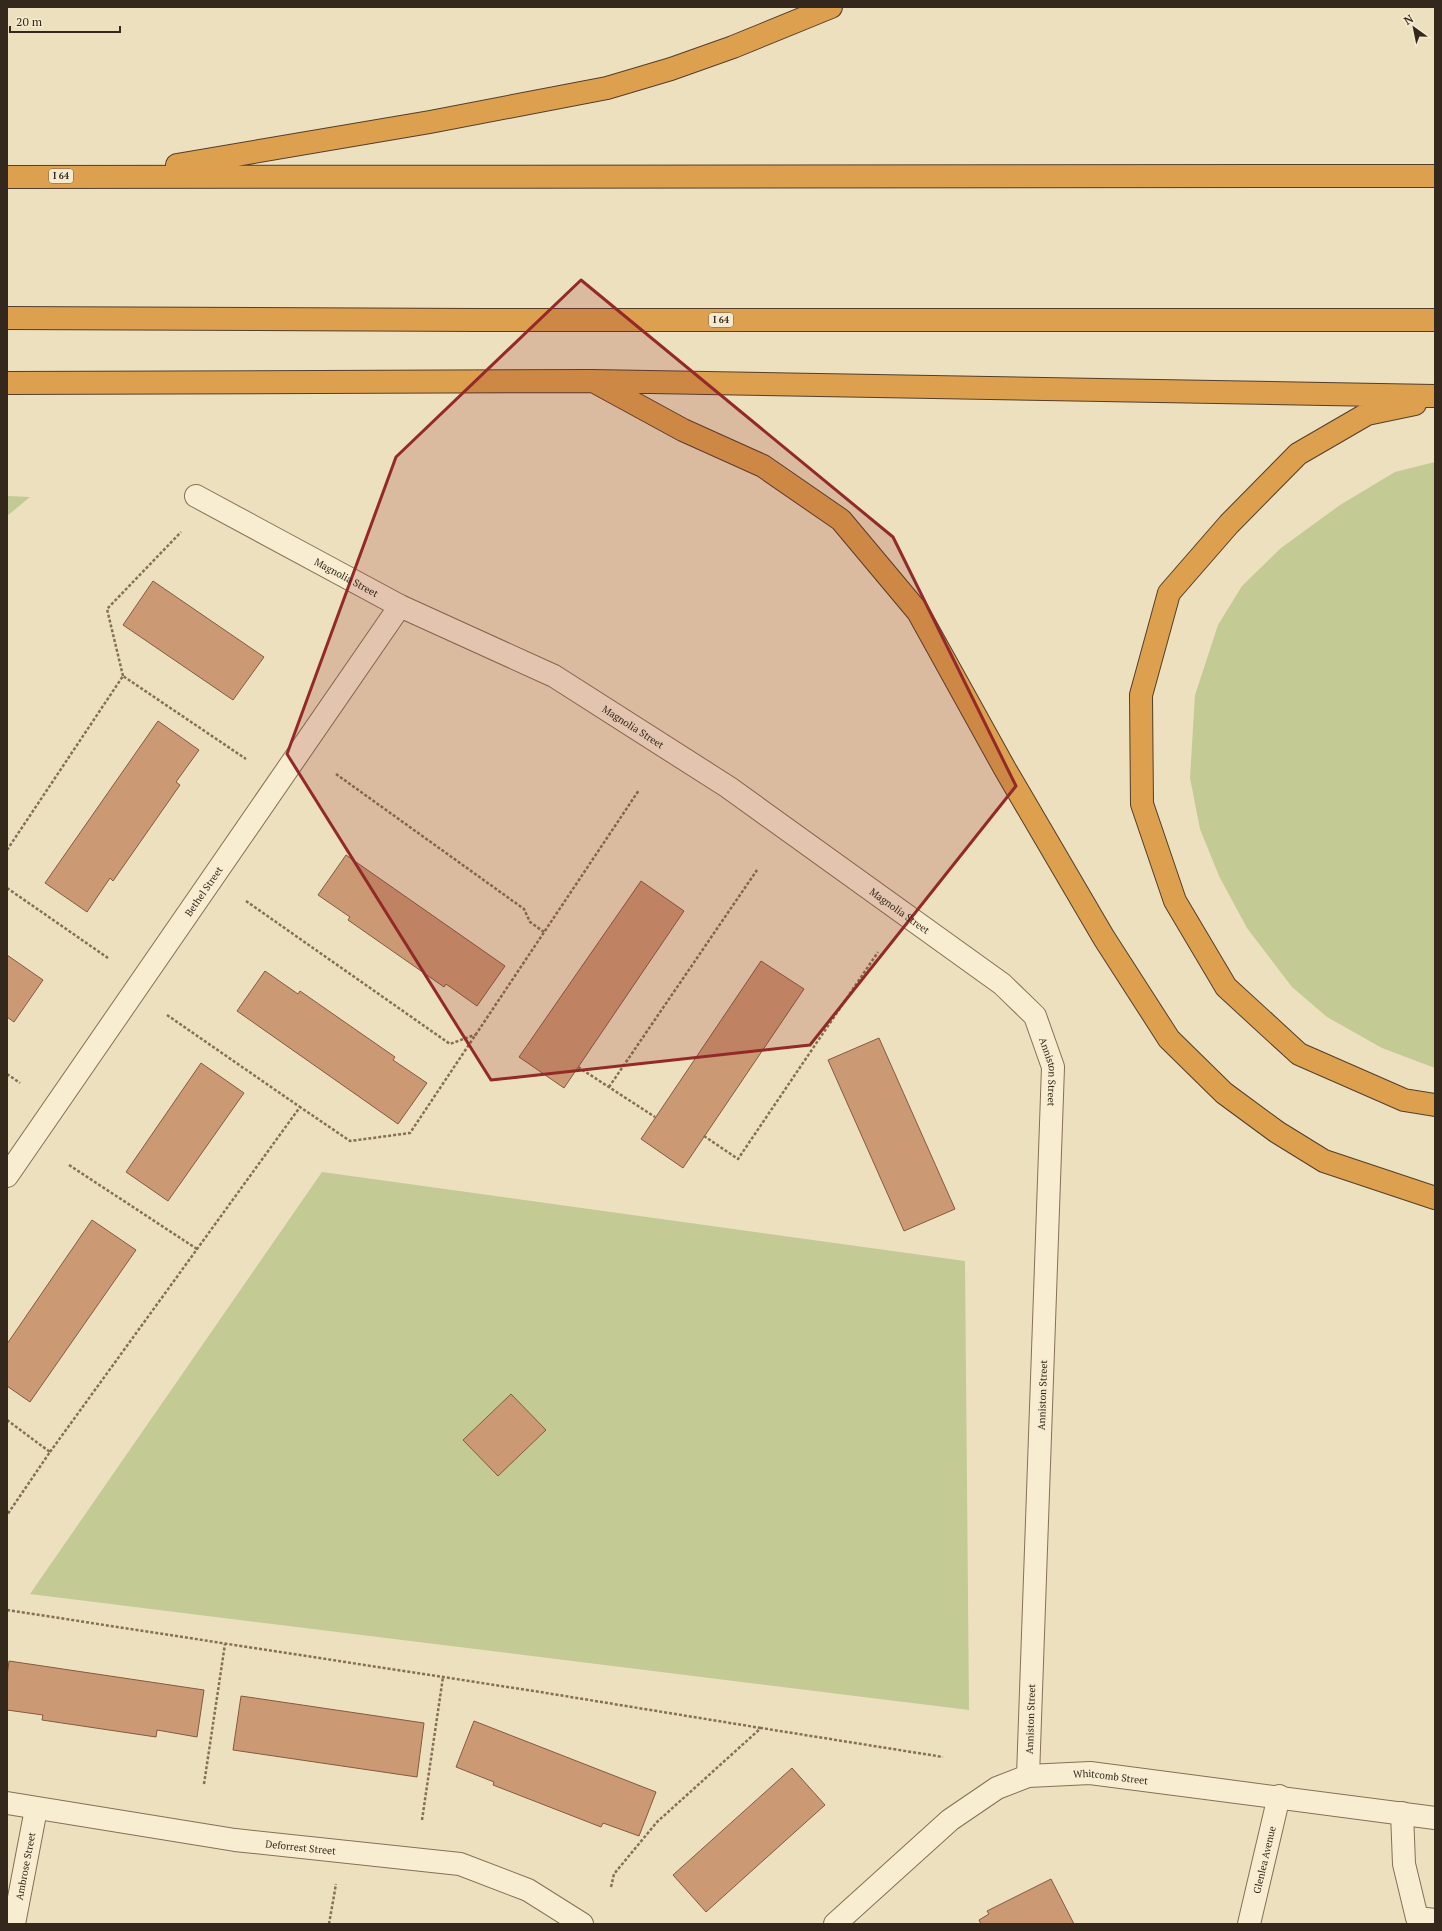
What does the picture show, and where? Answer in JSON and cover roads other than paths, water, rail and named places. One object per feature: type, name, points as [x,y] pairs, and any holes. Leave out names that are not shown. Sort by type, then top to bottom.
[{"type":"highway","points":[[116,176],[430,122],[607,88],[671,69],[733,47],[831,7]]},
{"type":"highway","name":"I 64","points":[[7,177],[1435,176]]},
{"type":"highway","name":"I 64","points":[[7,318],[476,320],[1435,320]]},
{"type":"highway","points":[[7,382],[592,381],[1435,396]]},
{"type":"highway","points":[[592,381],[683,430],[763,466],[841,520],[918,612],[1004,769],[1104,938],[1169,1039],[1224,1093],[1277,1132],[1324,1161],[1435,1198]]},
{"type":"highway","points":[[1435,399],[1367,414],[1298,454],[1293,459],[1229,524],[1169,593],[1141,695],[1142,804],[1175,901],[1226,987],[1299,1054],[1404,1100],[1435,1105]]},
{"type":"street","name":"Magnolia Street","points":[[196,496],[400,606],[554,676],[715,778],[1002,984],[1035,1016]]},
{"type":"street","name":"Bethel Street","points":[[7,1176],[400,606]]},
{"type":"street","name":"Anniston Street","points":[[1028,1776],[1053,1067],[1035,1016]]},
{"type":"street","name":"Whitcomb Street","points":[[835,1924],[950,1820],[997,1788],[1028,1776],[1090,1773],[1279,1796],[1435,1818]]},
{"type":"street","name":"Glenlea Avenue","points":[[1249,1924],[1279,1796]]},
{"type":"street","name":"Deforrest Street","points":[[7,1803],[36,1809],[235,1840],[460,1864],[528,1890],[582,1924]]},
{"type":"street","name":"Ambrose Street","points":[[14,1924],[36,1809]]},
{"type":"street","points":[[1402,1813],[1404,1864],[1417,1918],[1435,1920]]}]
